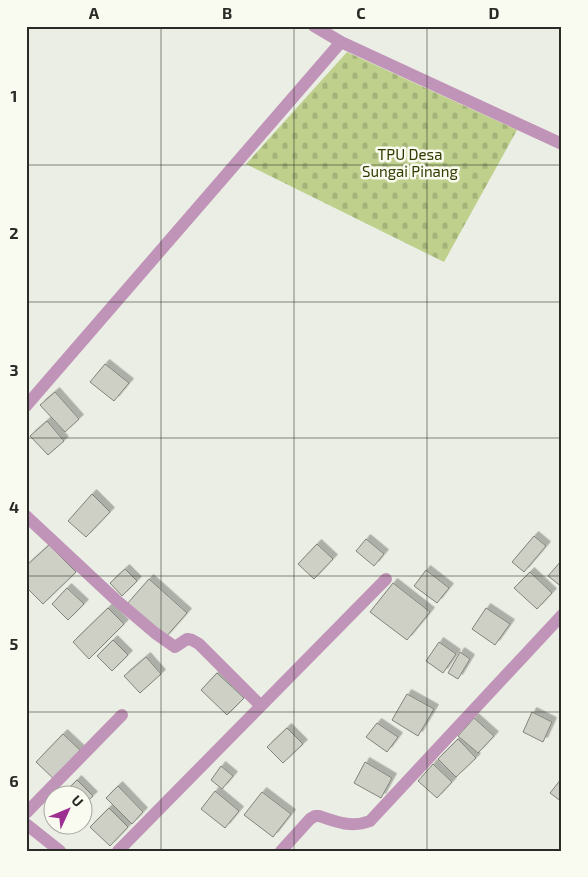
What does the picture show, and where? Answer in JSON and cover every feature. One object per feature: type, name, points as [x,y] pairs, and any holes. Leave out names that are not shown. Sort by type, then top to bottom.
[{"type":"street","points":[[314,26],[342,42],[562,144]]},
{"type":"street","points":[[26,406],[342,42]]},
{"type":"street","points":[[26,516],[155,633],[175,647],[187,639],[199,644],[261,706]]},
{"type":"street","points":[[118,851],[386,579]]},
{"type":"street","points":[[281,851],[315,816],[341,824],[356,825],[370,821],[562,615]]},
{"type":"street","points":[[26,813],[122,716]]},
{"type":"street","points":[[26,824],[60,851]]},
{"type":"green space","name":"TPU Desa Sungai Pinang","points":[[347,52],[517,130],[444,262],[246,164]]},
{"type":"building","points":[[105,364],[129,383],[114,401],[90,382]]},
{"type":"building","points":[[55,392],[79,419],[65,432],[40,405]]},
{"type":"building","points":[[47,421],[64,441],[48,455],[30,436]]},
{"type":"building","points":[[92,494],[110,512],[86,537],[68,521]]},
{"type":"building","points":[[534,536],[546,546],[524,572],[512,562]]},
{"type":"building","points":[[366,539],[384,554],[374,566],[356,551]]},
{"type":"building","points":[[317,544],[333,559],[314,579],[298,564]]},
{"type":"building","points":[[49,545],[76,572],[43,604],[26,587],[26,566]]},
{"type":"building","points":[[562,560],[562,587],[548,576]]},
{"type":"building","points":[[125,569],[137,581],[122,596],[110,583]]},
{"type":"building","points":[[426,570],[449,588],[437,603],[414,586]]},
{"type":"building","points":[[530,572],[552,593],[537,609],[514,588]]},
{"type":"building","points":[[149,579],[187,613],[165,638],[127,604]]},
{"type":"building","points":[[393,583],[430,612],[407,640],[370,612]]},
{"type":"building","points":[[67,588],[84,604],[68,620],[52,604]]},
{"type":"building","points":[[108,608],[124,624],[89,659],[73,642]]},
{"type":"building","points":[[486,608],[510,624],[495,645],[472,629]]},
{"type":"building","points":[[113,640],[128,655],[112,671],[97,656]]},
{"type":"building","points":[[439,642],[456,654],[443,673],[426,661]]},
{"type":"building","points":[[460,652],[470,659],[458,679],[448,673]]},
{"type":"building","points":[[146,657],[161,674],[140,693],[124,676]]},
{"type":"building","points":[[217,673],[244,698],[227,715],[201,690]]},
{"type":"building","points":[[407,694],[434,709],[418,736],[392,720]]},
{"type":"building","points":[[532,712],[552,722],[543,742],[523,732]]},
{"type":"building","points":[[474,718],[494,736],[478,753],[458,736]]},
{"type":"building","points":[[377,723],[398,737],[387,752],[366,737]]},
{"type":"building","points":[[287,728],[303,744],[283,763],[267,747]]},
{"type":"building","points":[[63,734],[82,752],[55,780],[36,762]]},
{"type":"building","points":[[458,739],[476,758],[456,777],[438,759]]},
{"type":"building","points":[[365,762],[392,778],[381,798],[354,783]]},
{"type":"building","points":[[433,764],[452,782],[437,798],[418,781]]},
{"type":"building","points":[[221,766],[233,776],[222,789],[211,780]]},
{"type":"building","points":[[562,778],[562,802],[550,793]]},
{"type":"building","points":[[77,780],[81,784],[73,784]]},
{"type":"building","points":[[118,786],[143,812],[132,824],[106,798]]},
{"type":"building","points":[[215,791],[239,811],[225,828],[201,809]]},
{"type":"building","points":[[262,792],[291,814],[273,837],[244,815]]},
{"type":"building","points":[[109,808],[128,827],[110,846],[92,829],[92,825]]}]
